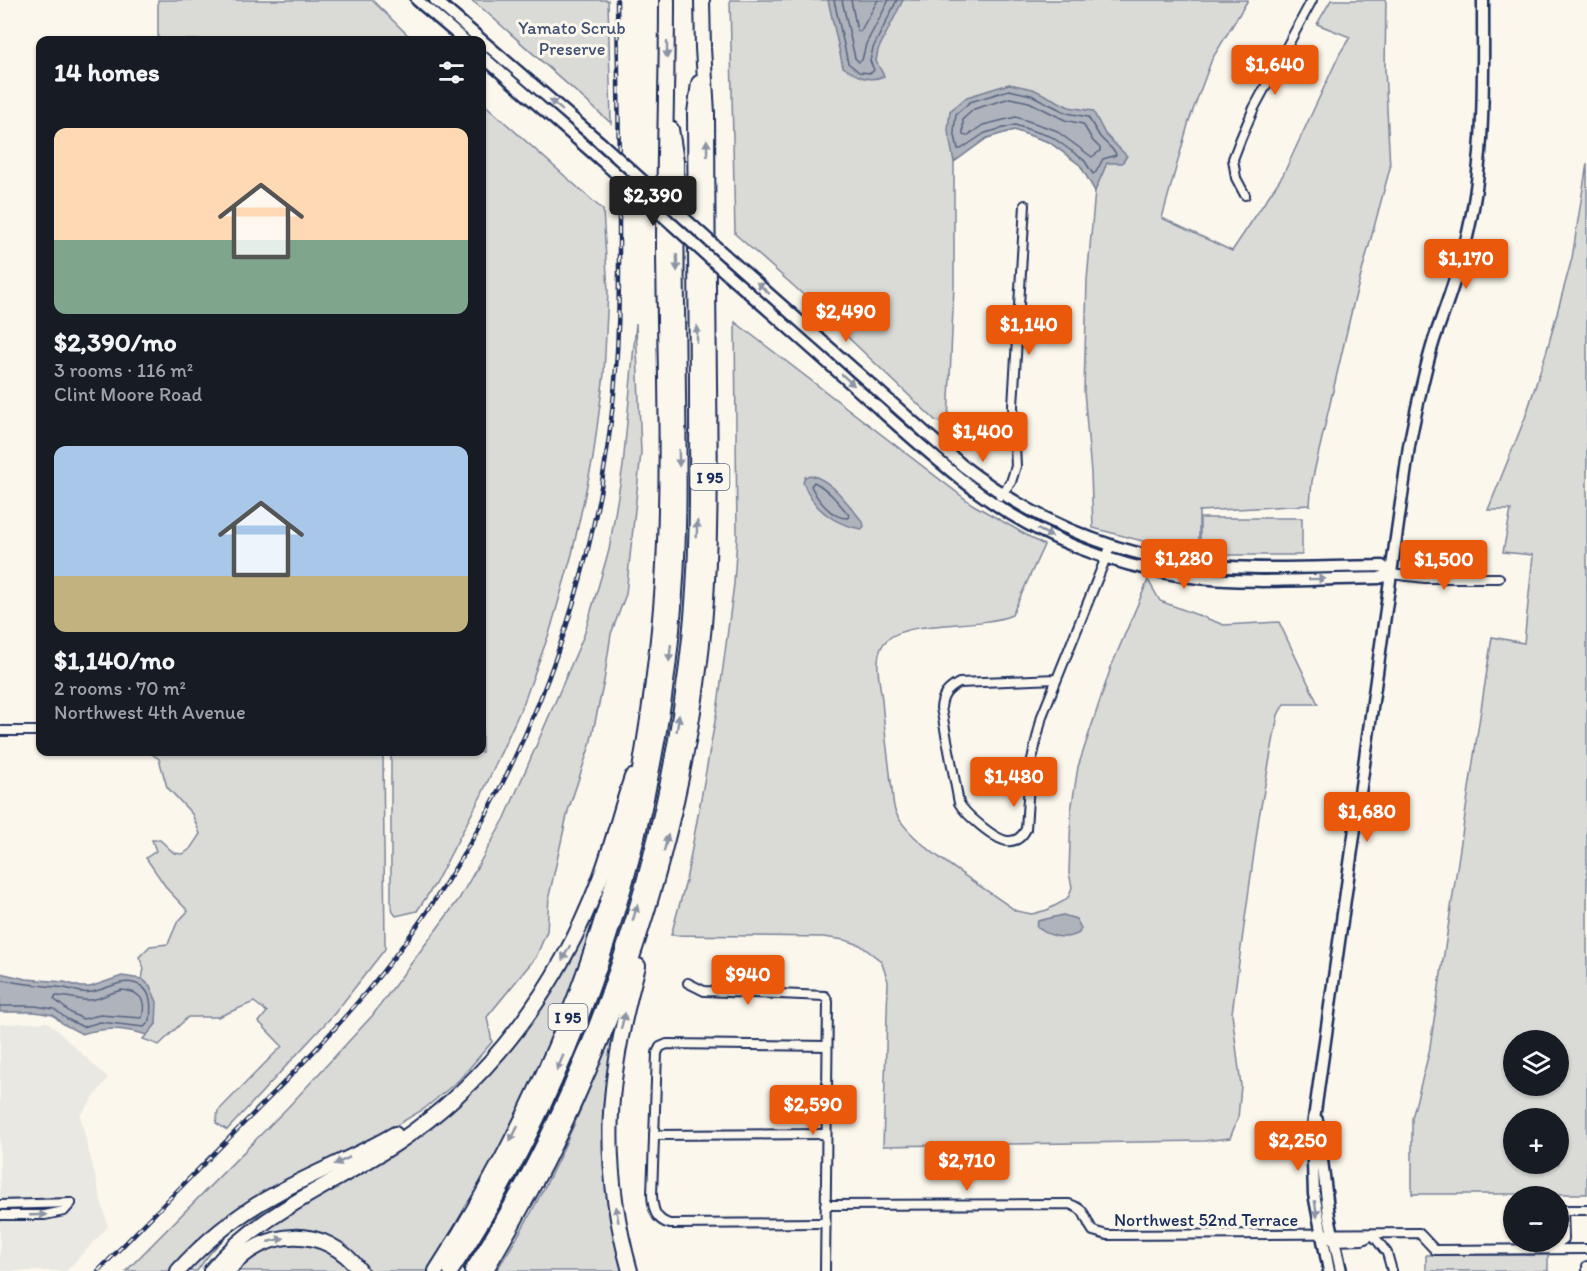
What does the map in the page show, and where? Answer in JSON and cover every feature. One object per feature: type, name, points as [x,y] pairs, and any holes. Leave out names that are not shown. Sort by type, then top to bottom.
[{"type":"highway","name":"I 95","points":[[436,1271],[504,1153],[534,1093],[568,1015],[595,943],[619,862],[634,800],[658,636],[666,530],[664,161],[667,100],[667,0]]},
{"type":"highway","name":"I 95","points":[[485,1271],[536,1183],[573,1107],[609,1020],[651,900],[676,800],[691,724],[708,571],[710,483],[707,137],[702,0]]},
{"type":"highway","points":[[471,1271],[503,1220],[539,1152],[592,1035],[642,890],[661,815],[690,638],[696,560],[698,472],[695,113],[703,48]]},
{"type":"highway","points":[[451,1271],[493,1201],[527,1136],[579,1018],[618,904],[651,774],[669,657],[678,528],[676,161],[667,100]]},
{"type":"highway","points":[[211,1271],[233,1247],[256,1228],[377,1156],[419,1127],[459,1095],[494,1058],[533,1009],[578,930],[609,853],[644,741]]},
{"type":"highway","points":[[630,1271],[612,1184],[610,1105],[619,1040],[642,953],[651,900]]},
{"type":"highway","points":[[178,1271],[206,1242],[244,1213],[283,1189],[399,1132],[435,1108],[469,1076],[494,1058]]},
{"type":"highway","points":[[228,1271],[241,1257],[258,1245],[274,1239],[298,1237],[327,1244],[348,1257],[360,1271]]},
{"type":"street","points":[[417,0],[459,36]]},
{"type":"street","points":[[435,0],[477,36]]},
{"type":"street","points":[[1245,195],[1236,178],[1233,159],[1254,108],[1312,0]]},
{"type":"street","points":[[1329,1271],[1312,1172],[1312,1133],[1415,412],[1432,347],[1465,244],[1474,201],[1483,116],[1483,0]]},
{"type":"street","points":[[486,44],[948,453],[1002,494],[1056,524],[1111,545],[1186,563],[1241,567],[1382,566],[1391,573],[1425,578],[1499,578]]},
{"type":"street","points":[[486,59],[929,453],[994,504],[1054,537],[1106,558],[1157,572],[1239,581],[1379,578],[1391,573]]},
{"type":"street","points":[[994,504],[1011,482],[1016,465],[1013,406],[1025,206]]},
{"type":"street","points":[[1056,679],[959,683],[949,688],[942,701],[943,719],[959,803],[968,815],[1001,839],[1016,840],[1026,829],[1032,760],[1042,716],[1111,545]]},
{"type":"street","points":[[1294,567],[1294,579]]},
{"type":"street","points":[[0,731],[36,730]]},
{"type":"street","points":[[688,983],[704,991],[825,996],[828,1002],[825,1271]]},
{"type":"street","points":[[825,1223],[665,1223],[656,1216],[652,1202],[657,1053],[660,1047],[667,1044],[827,1046]]},
{"type":"street","points":[[1316,1109],[1326,1193],[1341,1271]]},
{"type":"street","points":[[654,1135],[826,1134]]},
{"type":"street","points":[[0,1205],[71,1203],[64,1211],[45,1215],[0,1215]]},
{"type":"street","name":"Northwest 52nd Terrace","points":[[825,1206],[1069,1204],[1085,1213],[1093,1231],[1107,1235],[1321,1234]]},
{"type":"street","points":[[1569,1210],[1587,1210]]},
{"type":"street","points":[[1321,1234],[1363,1240],[1373,1235],[1419,1233],[1435,1250],[1503,1249]]},
{"type":"street","points":[[1373,1235],[1387,1253],[1392,1264],[1392,1271]]},
{"type":"street","points":[[1569,1249],[1587,1249]]},
{"type":"street","points":[[1587,1266],[1587,1271]]},
{"type":"shaded area","points":[[48,1022],[108,1078],[80,1116],[108,1227],[66,1271],[0,1271],[0,1024]]},
{"type":"green space","points":[[158,0],[372,0],[409,36],[158,36]]},
{"type":"green space","name":"Yamato Scrub Preserve","points":[[471,0],[608,0],[611,123],[484,10]]},
{"type":"green space","points":[[730,0],[1248,0],[1212,59],[1189,121],[1162,218],[1232,251],[1283,175],[1340,53],[1350,37],[1317,24],[1331,0],[1386,0],[1385,69],[1390,168],[1353,305],[1312,481],[1310,505],[1199,511],[1199,556],[1093,528],[1084,391],[1087,280],[1095,191],[1080,165],[1049,142],[1014,130],[987,138],[954,162],[954,285],[948,423],[936,421],[796,288],[735,234]]},
{"type":"green space","points":[[486,106],[603,210],[608,291],[604,374],[593,458],[572,554],[550,631],[524,702],[482,794],[435,884],[417,911],[396,916],[391,902],[391,756],[486,756]]},
{"type":"green space","points":[[1587,163],[1587,1194],[1569,1194],[1569,1186],[1503,1186],[1503,1194],[1412,1194],[1412,1118],[1429,1053],[1492,637],[1524,643],[1533,555],[1503,552],[1511,510],[1488,510],[1525,418],[1547,350],[1572,258]]},
{"type":"green space","points":[[735,322],[972,504],[1044,545],[1012,615],[982,622],[930,626],[899,633],[883,645],[878,659],[896,813],[916,839],[1016,911],[1032,914],[1047,910],[1069,896],[1072,887],[1069,873],[1071,811],[1078,767],[1111,667],[1148,580],[1160,601],[1224,625],[1279,622],[1318,704],[1284,704],[1278,715],[1259,817],[1232,1013],[1241,1086],[1238,1118],[1230,1138],[1204,1141],[883,1146],[888,981],[881,961],[860,945],[823,937],[671,935],[686,881],[718,705],[734,584],[737,537]]},
{"type":"green space","points":[[636,323],[641,453],[626,594],[611,634],[604,681],[590,745],[568,811],[549,896],[547,931],[536,957],[487,1017],[492,1042],[459,1080],[424,1109],[363,1145],[294,1177],[171,1271],[126,1271],[289,1106],[372,1016],[459,899],[505,818],[584,635],[609,550],[623,466]]},
{"type":"green space","points":[[1200,518],[1302,518],[1302,555],[1200,555]]},
{"type":"green space","points":[[155,756],[383,756],[385,949],[335,1013],[227,1130],[216,1123],[218,1111],[282,1046],[259,1022],[267,1012],[254,1002],[218,1017],[188,1017],[159,1045],[143,1039],[156,1024],[150,986],[142,979],[144,968],[139,957],[150,946],[168,944],[177,923],[188,911],[168,890],[146,858],[156,851],[152,840],[160,840],[174,853],[183,854],[190,849],[200,834],[192,814],[167,787],[159,759]]},
{"type":"green space","points":[[598,896],[603,897],[563,1014],[543,1062],[499,1154],[430,1271],[366,1271],[292,1232],[223,1271],[218,1271],[231,1256],[278,1220],[365,1170],[498,1061]]},
{"type":"green space","points":[[615,1021],[619,1023],[608,1097],[628,1271],[496,1271],[532,1212],[563,1150]]},
{"type":"green space","points":[[353,1162],[243,1224],[217,1245],[197,1271],[184,1271],[218,1239],[280,1196]]},
{"type":"green space","points":[[283,1244],[303,1245],[330,1253],[353,1271],[233,1271],[259,1249]]},
{"type":"green space","points":[[1426,1255],[1548,1255],[1548,1271],[1426,1271]]},
{"type":"water","points":[[828,0],[903,0],[878,50],[876,61],[884,76],[873,79],[863,78],[843,67]]},
{"type":"water","points":[[1009,84],[1033,89],[1069,107],[1093,111],[1105,134],[1127,156],[1122,163],[1107,163],[1095,191],[1080,165],[1049,142],[1014,130],[987,138],[954,162],[948,131],[950,111],[967,97]]},
{"type":"water","points":[[810,475],[826,482],[840,494],[863,522],[862,529],[842,524],[818,507],[803,482],[805,477]]},
{"type":"water","points":[[1063,915],[1076,919],[1081,928],[1079,933],[1062,937],[1045,932],[1036,926],[1038,921]]},
{"type":"water","points":[[0,973],[26,979],[64,982],[81,987],[90,987],[122,976],[142,979],[150,986],[157,1002],[156,1024],[147,1035],[114,1029],[82,1034],[63,1024],[53,1015],[35,1012],[0,1012]]},
{"type":"railway","points":[[98,1271],[299,1067],[337,1026],[391,961],[435,900],[474,837],[509,770],[539,702],[565,631],[585,560],[601,486],[612,412],[619,286],[617,0]]}]
